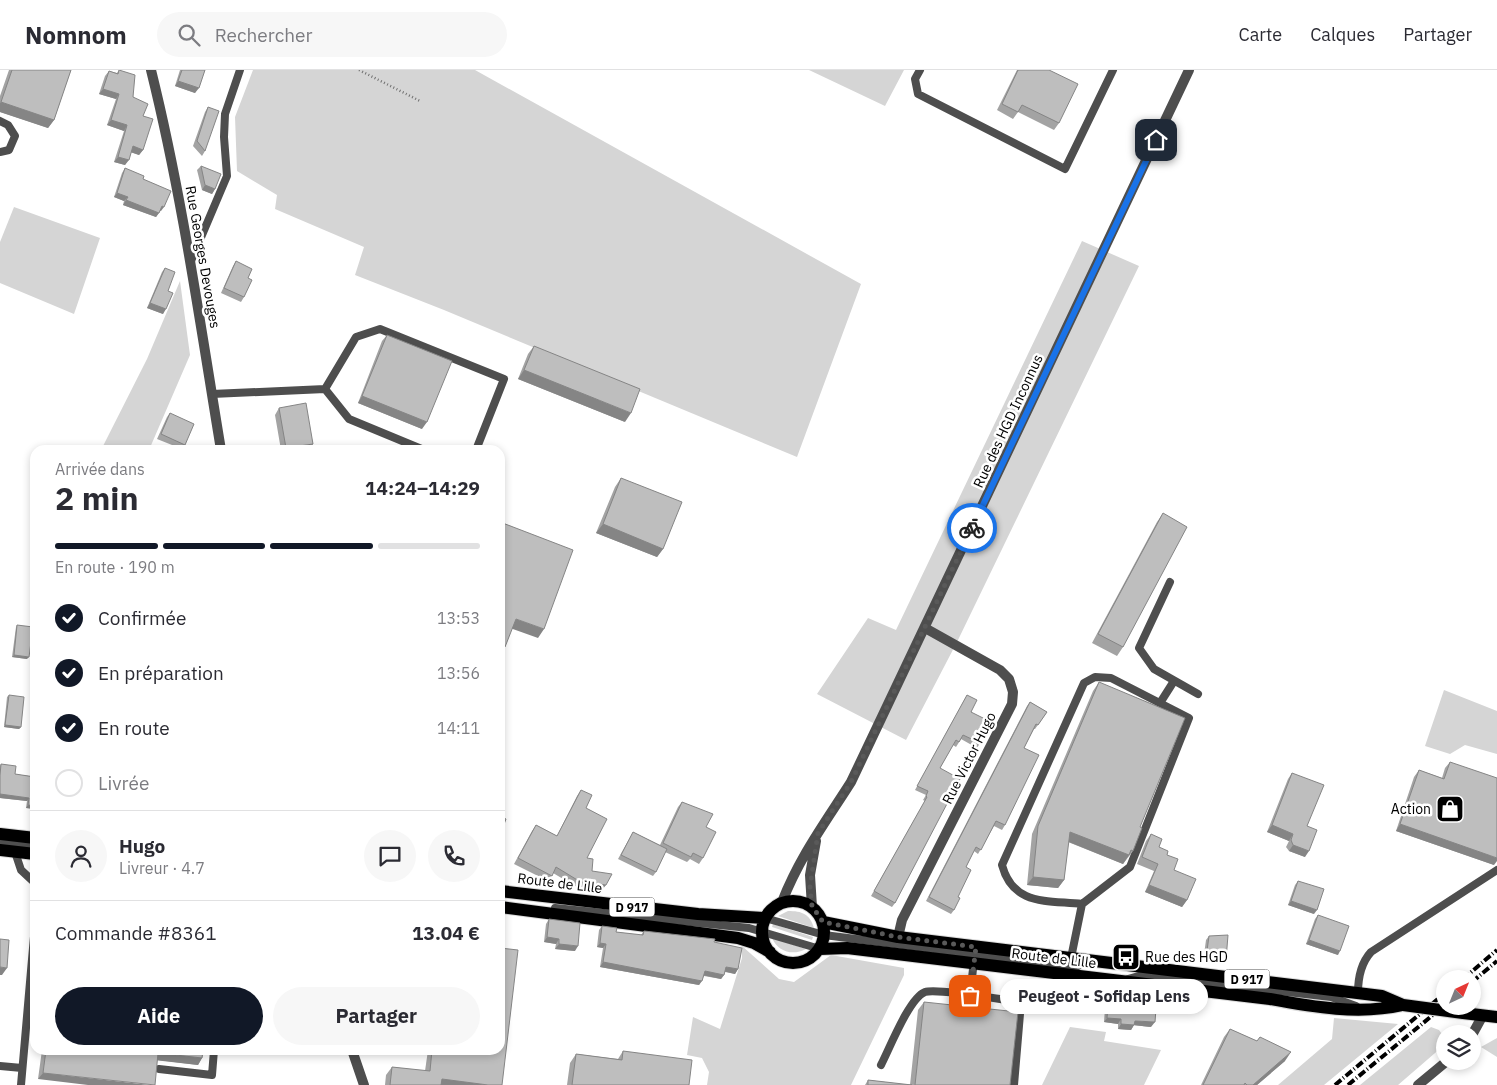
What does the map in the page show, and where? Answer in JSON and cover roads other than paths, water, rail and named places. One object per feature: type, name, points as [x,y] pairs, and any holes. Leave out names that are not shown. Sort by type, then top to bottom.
[{"type":"main road","points":[[0,834],[30,837]]},
{"type":"main road","points":[[0,850],[30,854]]},
{"type":"main road","name":"Route de Lille","points":[[505,893],[698,914],[764,924]]},
{"type":"main road","points":[[798,900],[812,906],[824,928],[820,949],[809,958],[796,963],[782,960],[770,952],[763,938],[764,924],[770,911],[782,902],[798,900]]},
{"type":"main road","name":"D 917","points":[[505,908],[738,938],[770,952]]},
{"type":"main road","name":"Route de Lille","points":[[824,928],[898,937],[975,955],[1122,981],[1270,999],[1307,1006],[1380,1010],[1403,1005]]},
{"type":"main road","name":"Route de Lille","points":[[820,949],[847,948],[1071,958],[1358,992],[1382,996],[1403,1005],[1497,1017]]},
{"type":"street","name":"Rue Georges Devouges","points":[[150,70],[166,133],[190,262],[220,445]]},
{"type":"street","name":"Rue des HGD Inconnus","points":[[782,902],[805,853],[851,782],[1189,70]]},
{"type":"street","name":"Rue Victor Hugo","points":[[898,937],[902,920],[1012,704],[1013,692],[1009,679],[1000,670],[924,628]]},
{"type":"street","name":"Rue des HGD Inconnus","points":[[812,906],[810,875],[818,833]]},
{"type":"street","points":[[1478,1025],[1483,1015]]},
{"type":"street","points":[[354,1055],[364,1085]]},
{"type":"street","points":[[1418,1085],[1436,1070]]},
{"type":"lane","points":[[190,262],[226,176],[225,114],[240,70]]},
{"type":"lane","points":[[920,70],[915,79],[918,94],[1065,169],[1113,70]]},
{"type":"lane","points":[[0,121],[8,125],[15,136],[9,150],[0,152]]},
{"type":"lane","points":[[325,388],[356,337],[380,329],[504,379],[478,445]]},
{"type":"lane","points":[[212,394],[325,388]]},
{"type":"lane","points":[[325,388],[348,419],[412,445]]},
{"type":"lane","points":[[1170,582],[1139,648],[1154,669],[1198,694]]},
{"type":"lane","points":[[1071,958],[1082,904],[1130,867],[1183,738],[1189,718],[1111,678],[1095,677],[1084,683],[1006,852],[1002,865],[1006,879],[1015,891],[1027,898],[1082,904]]},
{"type":"lane","points":[[1160,703],[1174,680]]},
{"type":"lane","points":[[0,842],[30,845]]},
{"type":"lane","points":[[15,852],[21,870],[30,878]]},
{"type":"lane","points":[[1358,992],[1364,959],[1371,952],[1497,870]]},
{"type":"lane","points":[[531,911],[550,908],[824,928],[975,955],[1076,967],[1088,960]]},
{"type":"lane","points":[[764,924],[820,949]]},
{"type":"lane","points":[[970,996],[975,955]]},
{"type":"lane","points":[[21,1085],[30,981]]},
{"type":"lane","points":[[881,1065],[907,1013],[924,992],[940,991],[1021,1002],[1014,1085]]},
{"type":"lane","points":[[159,1070],[212,1076],[214,1055]]},
{"type":"lane","points":[[0,1066],[22,1068]]},
{"type":"railway","points":[[1474,970],[1497,950]]},
{"type":"railway","points":[[1481,974],[1497,961]]},
{"type":"railway","points":[[1335,1085],[1436,1001]]},
{"type":"railway","points":[[1348,1085],[1436,1012]]},
{"type":"place","name":"Action","points":[[1450,809]]},
{"type":"place","name":"Rue des HGD","points":[[1126,957]]},
{"type":"place","name":"Peugeot - Sofidap Lens","points":[[970,996]]}]
